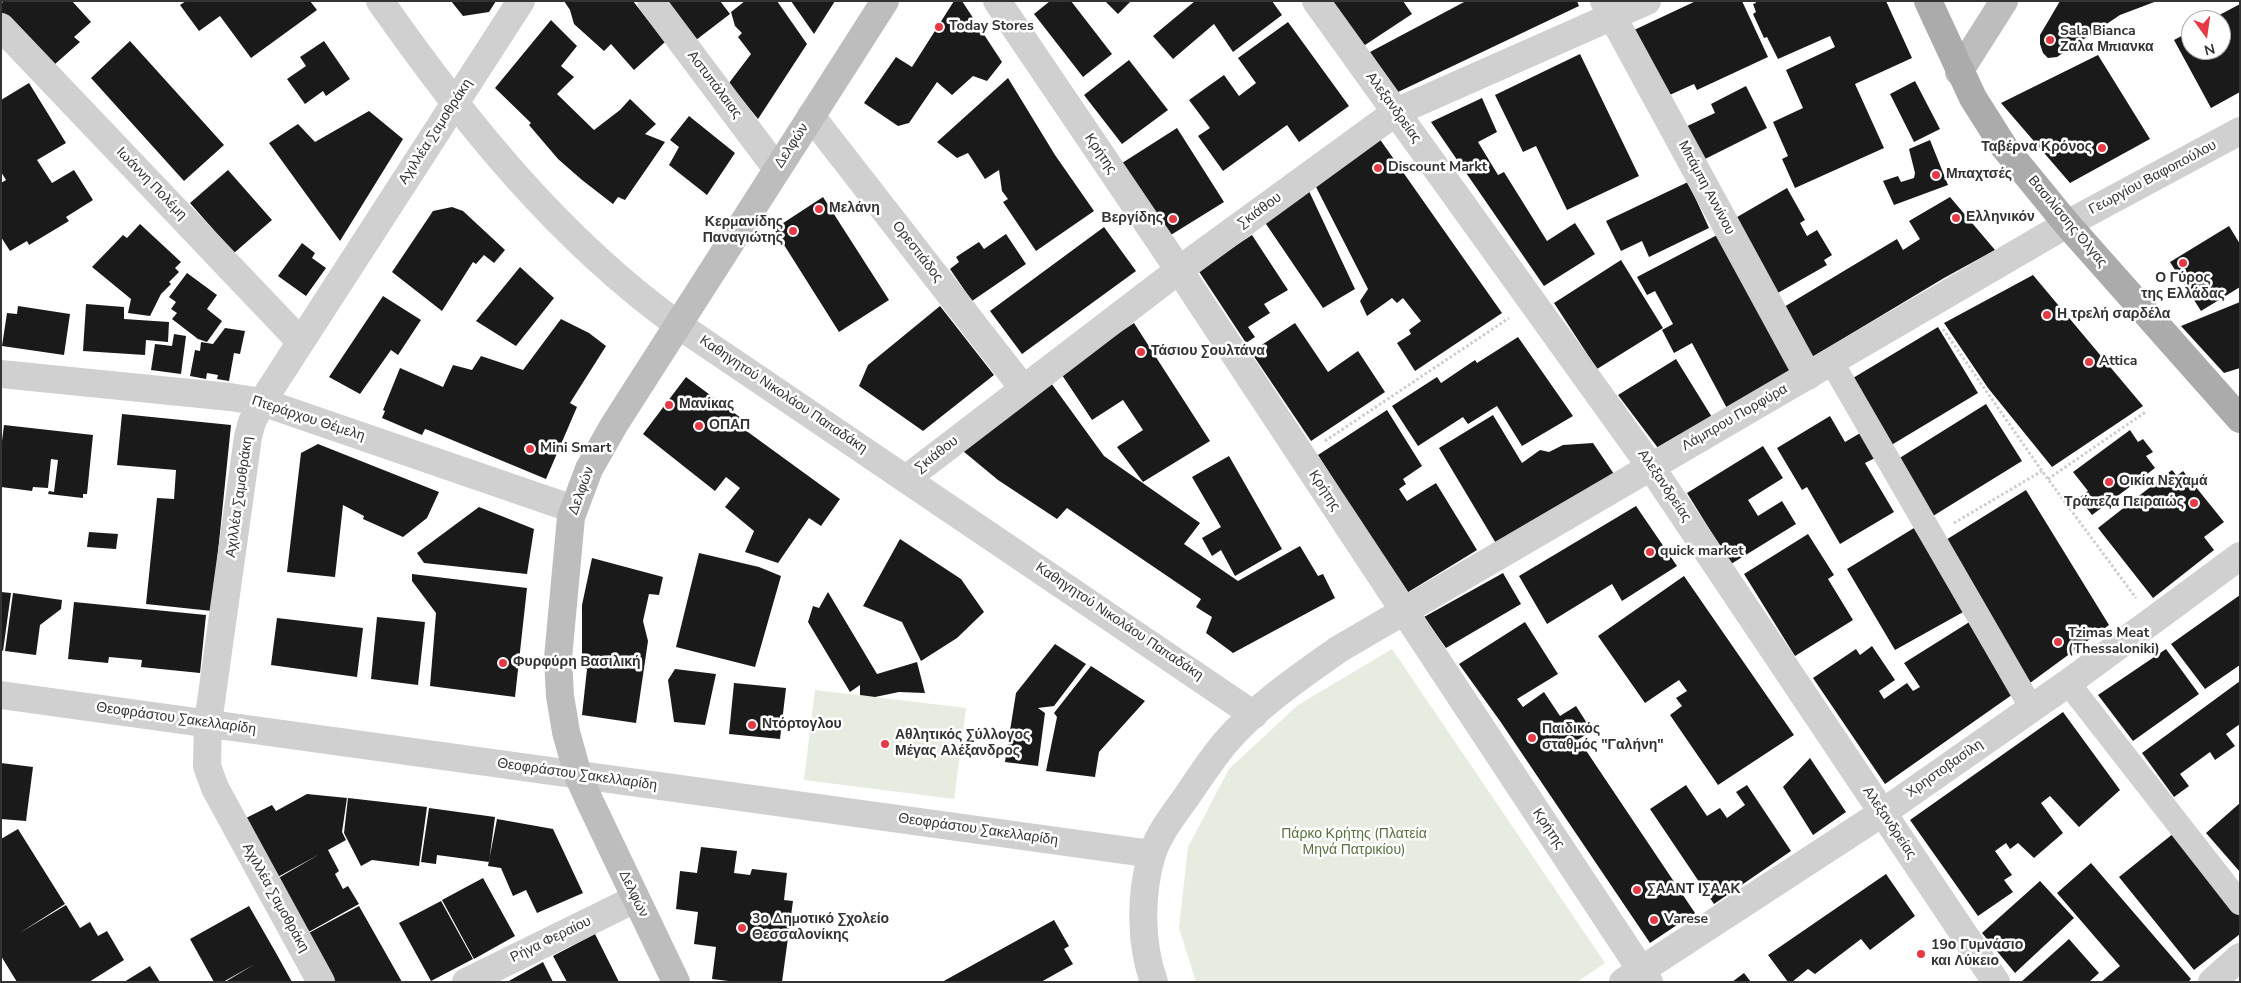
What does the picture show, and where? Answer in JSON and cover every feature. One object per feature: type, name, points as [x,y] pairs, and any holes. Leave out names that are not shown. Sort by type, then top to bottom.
[{"type":"main road","name":"Δελφών","points":[[676,982],[635,899],[578,775],[566,732],[558,675],[563,594],[573,509],[599,450],[677,324],[885,1]]},
{"type":"main road","name":"Βασιλίσσης Όλγας","points":[[1928,1],[1959,72],[2004,147],[2066,224],[2231,394],[2240,419]]},
{"type":"main road","points":[[1959,72],[2004,1]]},
{"type":"street","name":"Καθηγητού Νικολάου Παπαδάκη","points":[[380,1],[455,103],[505,164],[603,264],[642,298],[677,324],[1254,714]]},
{"type":"street","name":"Αχιλλέα Σαμοθράκη","points":[[321,982],[210,777],[206,754],[208,723],[248,437],[252,422],[262,402],[300,340],[521,1]]},
{"type":"street","name":"Αστυπάλαιας","points":[[651,1],[777,169]]},
{"type":"street","name":"Αλεξανδρείας","points":[[1316,1],[1651,467],[1996,982]]},
{"type":"street","name":"Σκιάθου","points":[[907,478],[1178,270],[1396,112],[1609,9],[1647,1]]},
{"type":"street","name":"Κρήτης","points":[[1011,7],[1178,270],[1403,612],[1638,978]]},
{"type":"street","name":"Μπάμπη Αννίνου","points":[[1609,9],[1808,376]]},
{"type":"street","name":"Ιωάννη Πολέμη","points":[[1,28],[300,340]]},
{"type":"street","name":"Ορεστιάδος","points":[[811,116],[1023,388]]},
{"type":"street","name":"Γεωργίου Βαφοπούλου","points":[[2066,224],[2240,131]]},
{"type":"street","name":"Λάμπρου Πορφύρα","points":[[1154,982],[1147,962],[1144,928],[1147,878],[1152,854],[1174,814],[1204,771],[1225,743],[1254,714],[1306,672],[1403,612],[2066,224]]},
{"type":"street","points":[[1831,361],[2031,707]]},
{"type":"street","name":"Πτεράρχου Θέμελη","points":[[1,374],[230,397],[262,402],[573,509]]},
{"type":"street","name":"Χρηστοβασίλη","points":[[1638,978],[1882,813],[2031,707],[2068,683],[2240,556]]},
{"type":"street","points":[[2068,683],[2240,903]]},
{"type":"street","name":"Θεοφράστου Σακελλαρίδη","points":[[1,696],[1152,854]]},
{"type":"street","name":"Ρήγα Φεραίου","points":[[466,982],[635,899]]},
{"type":"street","points":[[2212,982],[2240,957]]},
{"type":"path","points":[[1302,457],[1532,302]]},
{"type":"path","points":[[1927,306],[2042,471],[2153,620]]},
{"type":"path","points":[[2048,479],[2147,411]]},
{"type":"path","points":[[1933,536],[2042,471]]},
{"type":"green space","name":"Πάρκο Κρήτης (Πλατεία Μηνά Πατρικίου)","points":[[1392,649],[1605,963],[1577,982],[1196,982],[1179,928],[1188,847],[1229,769],[1298,705]]},
{"type":"green space","name":"Αθλητικός Σύλλογος Μέγας Αλέξανδρος","points":[[815,690],[966,708],[954,799],[804,780]]},
{"type":"building","points":[[4,1],[72,1],[91,22],[74,37],[80,42],[46,72],[1,22],[1,4]]},
{"type":"building","points":[[186,1],[310,1],[317,10],[251,58],[220,16],[199,31],[180,5]]},
{"type":"building","points":[[451,1],[496,1],[489,12],[463,16]]},
{"type":"building","points":[[564,1],[633,1],[665,42],[634,70],[611,44],[604,51],[574,24],[570,10]]},
{"type":"building","points":[[665,1],[720,1],[730,14],[696,40]]},
{"type":"building","points":[[745,1],[777,1],[807,44],[758,119],[729,83],[751,54],[738,37],[742,33],[735,26],[731,12]]},
{"type":"building","points":[[791,1],[835,1],[814,34]]},
{"type":"building","points":[[954,1],[962,1],[1002,62],[987,81],[973,76],[952,95],[937,82],[909,123],[898,126],[864,103],[896,57],[912,67]]},
{"type":"building","points":[[1050,1],[1071,1],[1112,54],[1083,77],[1034,14]]},
{"type":"building","points":[[1105,1],[1131,1],[1118,14]]},
{"type":"building","points":[[1195,1],[1272,1],[1282,15],[1233,52],[1214,24],[1173,59],[1153,36]]},
{"type":"building","points":[[1332,1],[1403,1],[1412,14],[1362,47]]},
{"type":"building","points":[[1466,1],[1577,1],[1579,6],[1398,92],[1370,52]]},
{"type":"building","points":[[1696,1],[1742,1],[1768,57],[1697,90],[1694,84],[1663,98],[1632,31]]},
{"type":"building","points":[[1755,1],[1886,1],[1912,58],[1855,84],[1884,148],[1795,188],[1782,159],[1788,156],[1773,122],[1803,108],[1786,70],[1835,47],[1830,36],[1778,59],[1767,37],[1764,38],[1753,14],[1756,12],[1753,4],[1756,3]]},
{"type":"building","points":[[2060,1],[2157,1],[2120,15],[2057,57],[2048,58],[2043,53],[2040,35]]},
{"type":"building","points":[[2240,4],[2240,92],[2211,108],[2185,60],[2231,60],[2231,10],[2229,10]]},
{"type":"building","points":[[551,20],[577,46],[561,66],[574,77],[557,94],[594,130],[620,110],[630,99],[656,124],[645,134],[665,142],[625,200],[618,197],[613,204],[582,180],[558,159],[529,125],[531,123],[495,88]]},
{"type":"building","points":[[1288,22],[1349,106],[1299,142],[1287,125],[1223,171],[1198,136],[1210,128],[1189,100],[1224,75],[1239,96],[1256,83],[1238,58]]},
{"type":"building","points":[[2181,36],[2181,53],[2174,40]]},
{"type":"building","points":[[130,41],[224,145],[184,181],[91,78]]},
{"type":"building","points":[[324,41],[350,79],[326,96],[323,91],[305,104],[287,79],[306,66],[300,57]]},
{"type":"building","points":[[1580,54],[1639,176],[1567,210],[1536,146],[1523,152],[1495,95]]},
{"type":"building","points":[[2098,55],[2150,139],[2070,183],[2001,103]]},
{"type":"building","points":[[1129,60],[1168,110],[1122,144],[1084,95]]},
{"type":"building","points":[[1008,78],[1055,155],[1094,211],[1036,251],[1003,202],[1008,199],[1002,191],[999,170],[985,179],[968,153],[957,158],[937,142]]},
{"type":"building","points":[[1915,81],[1940,129],[1914,142],[1890,94]]},
{"type":"building","points":[[29,83],[66,143],[37,160],[52,183],[74,170],[93,200],[66,217],[69,221],[29,245],[27,241],[10,251],[1,237],[1,183],[6,180],[1,172],[1,100]]},
{"type":"building","points":[[1746,86],[1767,128],[1699,162],[1683,128],[1715,113],[1711,104]]},
{"type":"building","points":[[1482,98],[1497,132],[1478,142],[1498,175],[1504,172],[1547,241],[1575,223],[1595,254],[1544,286],[1431,122]]},
{"type":"building","points":[[369,111],[403,139],[340,241],[269,143],[298,124],[315,142]]},
{"type":"building","points":[[689,116],[735,153],[707,195],[669,165],[679,147],[670,140]]},
{"type":"building","points":[[1177,128],[1224,202],[1166,238],[1119,165]]},
{"type":"building","points":[[1379,138],[1502,313],[1415,371],[1397,343],[1411,334],[1409,330],[1421,321],[1403,298],[1397,303],[1392,298],[1367,316],[1360,301],[1368,289],[1315,185]]},
{"type":"building","points":[[1930,140],[1948,185],[1894,205],[1883,181],[1898,176],[1901,182],[1914,178],[1915,173],[1909,149]]},
{"type":"building","points":[[228,170],[272,220],[234,253],[190,203]]},
{"type":"building","points":[[1688,182],[1709,228],[1649,257],[1642,241],[1621,251],[1606,221]]},
{"type":"building","points":[[1787,188],[1805,220],[1800,223],[1807,236],[1817,230],[1832,255],[1824,260],[1827,265],[1776,294],[1732,220]]},
{"type":"building","points":[[1308,189],[1355,289],[1323,308],[1264,221]]},
{"type":"building","points":[[823,197],[889,300],[839,332],[774,229]]},
{"type":"building","points":[[1950,197],[1995,250],[1944,278],[1809,359],[1779,310],[1897,239],[1903,250],[1920,239],[1909,221]]},
{"type":"building","points":[[452,207],[463,211],[505,250],[494,263],[484,255],[476,264],[473,262],[442,311],[392,272],[433,211]]},
{"type":"building","points":[[140,224],[181,262],[175,268],[179,272],[161,294],[150,316],[128,313],[131,299],[92,267],[123,235],[127,238]]},
{"type":"building","points":[[2229,226],[2240,244],[2240,287],[2201,311],[2170,262]]},
{"type":"building","points":[[1104,227],[1136,271],[1022,354],[990,311]]},
{"type":"building","points":[[1721,233],[1798,378],[1730,414],[1692,343],[1674,353],[1662,330],[1673,324],[1655,291],[1647,295],[1637,277]]},
{"type":"building","points":[[1006,234],[1026,264],[972,301],[950,269],[959,262],[956,257],[979,242],[984,249]]},
{"type":"building","points":[[1252,235],[1288,290],[1264,304],[1270,313],[1248,327],[1255,337],[1246,343],[1198,270]]},
{"type":"building","points":[[302,243],[315,253],[312,258],[326,268],[306,296],[278,276]]},
{"type":"building","points":[[1621,260],[1663,328],[1597,369],[1554,303]]},
{"type":"building","points":[[520,267],[554,298],[516,346],[476,321]]},
{"type":"building","points":[[187,273],[217,295],[207,309],[222,321],[207,342],[198,339],[172,319],[177,313],[171,309],[176,302],[169,297]]},
{"type":"building","points":[[2033,275],[2143,406],[2052,467],[1988,388],[1944,323]]},
{"type":"building","points":[[383,296],[421,320],[398,355],[391,350],[360,394],[329,377]]},
{"type":"building","points":[[2240,302],[2240,368],[2224,373],[2181,326]]},
{"type":"building","points":[[86,304],[124,307],[124,319],[169,322],[168,342],[146,340],[145,355],[83,351]]},
{"type":"building","points":[[18,306],[70,314],[64,355],[2,346],[7,313],[17,314]]},
{"type":"building","points":[[940,306],[994,375],[923,431],[859,386],[868,365]]},
{"type":"building","points":[[561,319],[589,333],[606,346],[570,403],[577,407],[546,479],[428,430],[425,429],[422,435],[382,418],[385,411],[383,410],[400,368],[443,387],[453,365],[472,370],[481,356],[523,370]]},
{"type":"building","points":[[1134,323],[1210,441],[1143,482],[1117,447],[1143,430],[1123,400],[1092,420],[1060,372]]},
{"type":"building","points":[[1295,323],[1328,372],[1358,351],[1385,392],[1311,441],[1251,352]]},
{"type":"building","points":[[1938,327],[1978,393],[1888,447],[1848,381]]},
{"type":"building","points":[[225,328],[245,331],[240,354],[234,353],[229,381],[217,379],[218,375],[207,373],[206,379],[190,376],[195,350],[200,351],[201,342],[213,344]]},
{"type":"building","points":[[174,334],[186,336],[181,374],[151,370],[155,344],[172,346]]},
{"type":"building","points":[[1518,337],[1573,416],[1522,446],[1497,406],[1468,424],[1463,417],[1418,446],[1392,406],[1437,377],[1441,383],[1475,360],[1477,363]]},
{"type":"building","points":[[1676,359],[1715,422],[1661,452],[1618,395]]},
{"type":"building","points":[[686,377],[745,421],[741,427],[840,499],[821,526],[809,518],[778,563],[745,552],[754,531],[725,507],[740,488],[726,477],[715,491],[643,434]]},
{"type":"building","points":[[1051,383],[1104,456],[1200,523],[1184,544],[1238,581],[1300,546],[1318,576],[1323,574],[1335,598],[1233,653],[1206,633],[1212,617],[1196,607],[1201,599],[1067,508],[1057,519],[998,480],[963,451]]},
{"type":"building","points":[[1986,404],[2022,461],[1933,516],[1898,459]]},
{"type":"building","points":[[1387,410],[1422,466],[1403,479],[1406,484],[1399,489],[1407,501],[1436,483],[1477,550],[1405,594],[1318,455]]},
{"type":"building","points":[[122,414],[231,425],[212,611],[146,604],[157,498],[174,499],[176,470],[117,465]]},
{"type":"building","points":[[1493,415],[1522,463],[1540,450],[1549,452],[1563,445],[1593,443],[1614,474],[1497,545],[1439,448]]},
{"type":"building","points":[[1830,416],[1845,442],[1862,432],[1877,457],[1865,463],[1894,512],[1840,544],[1807,487],[1802,490],[1777,448]]},
{"type":"building","points":[[4,425],[93,435],[87,494],[83,494],[83,498],[48,494],[49,491],[54,492],[58,460],[51,459],[48,488],[33,487],[32,491],[1,487],[1,449]]},
{"type":"building","name":"Οικία Νεχαμά","points":[[2130,430],[2138,442],[2143,439],[2153,452],[2146,456],[2155,468],[2092,515],[2079,498],[2088,491],[2073,472]]},
{"type":"building","points":[[318,444],[439,492],[427,518],[403,537],[363,519],[364,516],[343,505],[335,577],[287,572],[301,453]]},
{"type":"building","points":[[1763,446],[1783,478],[1748,500],[1758,516],[1782,501],[1796,524],[1731,564],[1687,493]]},
{"type":"building","points":[[1229,456],[1282,549],[1235,576],[1221,550],[1212,556],[1202,538],[1221,527],[1192,477]]},
{"type":"building","points":[[2172,470],[2177,476],[2183,471],[2224,522],[2204,537],[2214,550],[2153,598],[2098,528]]},
{"type":"building","points":[[2026,490],[2109,625],[2030,683],[1941,543]]},
{"type":"building","points":[[1636,506],[1677,566],[1622,601],[1612,584],[1547,624],[1519,576]]},
{"type":"building","points":[[479,507],[534,529],[527,574],[424,563],[417,553]]},
{"type":"building","points":[[1914,528],[1965,611],[1895,650],[1847,569]]},
{"type":"building","points":[[89,532],[118,534],[116,549],[87,547]]},
{"type":"building","points":[[1808,534],[1834,575],[1828,579],[1853,620],[1795,656],[1744,574]]},
{"type":"building","points":[[900,539],[961,579],[984,612],[957,638],[921,661],[902,622],[863,606]]},
{"type":"building","points":[[699,553],[759,567],[781,576],[755,667],[676,647]]},
{"type":"building","points":[[592,558],[663,577],[659,595],[649,594],[643,621],[648,641],[636,723],[582,715],[587,669],[582,667],[582,605]]},
{"type":"building","points":[[1503,573],[1521,604],[1446,648],[1424,617]]},
{"type":"building","points":[[412,574],[527,588],[515,697],[430,686],[436,613],[412,581]]},
{"type":"building","points":[[1684,576],[1794,735],[1718,785],[1670,715],[1682,706],[1676,698],[1687,691],[1679,680],[1645,703],[1598,636]]},
{"type":"building","points":[[1,592],[11,593],[3,651],[1,650]]},
{"type":"building","points":[[828,592],[877,674],[917,662],[925,693],[899,692],[875,697],[860,695],[860,685],[850,692],[808,622],[813,606],[819,608]]},
{"type":"building","points":[[13,593],[62,600],[61,609],[40,625],[36,655],[5,651]]},
{"type":"building","points":[[2240,595],[2240,665],[2205,689],[2171,644]]},
{"type":"building","points":[[74,602],[206,615],[200,673],[141,667],[142,660],[109,657],[108,663],[68,659]]},
{"type":"building","points":[[377,617],[425,622],[418,685],[371,679]]},
{"type":"building","points":[[277,618],[363,628],[357,677],[271,665]]},
{"type":"building","points":[[1971,621],[2016,692],[1885,784],[1813,678],[1856,649],[1860,655],[1872,646],[1895,680],[1879,691],[1884,699],[1907,683],[1913,691],[1920,687],[1904,663]]},
{"type":"building","points":[[1525,622],[1558,674],[1517,699],[1523,707],[1544,692],[1560,716],[1576,706],[1592,731],[1571,744],[1576,751],[1583,746],[1695,913],[1650,943],[1500,721],[1459,664]]},
{"type":"building","points":[[1055,644],[1086,664],[1054,706],[1038,708],[1045,713],[1038,766],[1005,762],[1016,693]]},
{"type":"building","points":[[2166,649],[2199,694],[2133,741],[2098,695]]},
{"type":"building","points":[[1091,666],[1145,701],[1099,752],[1095,777],[1046,771],[1057,717],[1054,713]]},
{"type":"building","points":[[675,669],[716,674],[705,725],[674,722],[668,680]]},
{"type":"building","points":[[2240,681],[2240,724],[2226,734],[2235,746],[2215,760],[2210,752],[2180,774],[2189,786],[2174,797],[2142,753]]},
{"type":"building","points":[[734,683],[786,688],[780,739],[729,734]]},
{"type":"building","points":[[2063,712],[2120,790],[2079,827],[2050,796],[2041,803],[2063,833],[2034,858],[2018,843],[2010,849],[2006,843],[1995,851],[2012,875],[2004,880],[2013,892],[1978,916],[1910,820]]},
{"type":"building","points":[[1810,758],[1846,812],[1813,835],[1783,787]]},
{"type":"building","points":[[1,763],[33,767],[26,821],[1,819]]},
{"type":"building","points":[[1686,785],[1707,816],[1720,808],[1727,818],[1745,805],[1736,792],[1747,785],[1791,851],[1714,904],[1650,809]]},
{"type":"building","points":[[307,794],[347,798],[342,832],[346,840],[328,850],[339,871],[335,874],[343,889],[348,886],[359,904],[305,934],[275,880],[320,854],[274,879],[242,820],[272,805],[276,811]]},
{"type":"building","points":[[348,798],[427,807],[419,866],[372,860],[361,866],[344,833]]},
{"type":"building","points":[[2240,803],[2240,872],[2206,833]]},
{"type":"building","points":[[429,808],[495,817],[489,862],[437,855],[436,864],[421,862]]},
{"type":"building","points":[[497,819],[553,829],[583,893],[537,913],[526,890],[513,896],[501,868],[488,866]]},
{"type":"building","points":[[18,829],[65,904],[18,934],[66,905],[80,928],[90,922],[98,936],[107,931],[124,960],[89,982],[17,982],[1,956],[1,839]]},
{"type":"building","points":[[2174,833],[2240,915],[2240,934],[2194,970],[2119,877]]},
{"type":"building","name":"3ο Δημοτικό Σχολείο Θεσσαλονίκης","points":[[701,847],[737,851],[734,873],[750,875],[752,869],[787,873],[784,900],[793,901],[782,982],[737,982],[712,979],[716,947],[694,944],[698,912],[676,909],[680,871],[697,873]]},
{"type":"building","points":[[2091,863],[2191,979],[2188,982],[2101,982],[2120,966],[2057,893]]},
{"type":"building","points":[[1886,874],[1915,916],[1870,950],[1861,939],[1815,974],[1808,969],[1792,982],[1788,982],[1768,955]]},
{"type":"building","points":[[483,878],[515,936],[474,959],[442,900]]},
{"type":"building","points":[[2040,881],[2074,918],[2015,973],[1982,933]]},
{"type":"building","points":[[441,901],[473,959],[431,981],[399,923]]},
{"type":"building","points":[[249,906],[292,982],[225,982],[255,964],[223,982],[214,982],[190,939]]},
{"type":"building","points":[[359,906],[402,982],[332,982],[305,935]]},
{"type":"building","points":[[1054,920],[1069,946],[1064,949],[1073,964],[1041,982],[942,982]]},
{"type":"building","points":[[595,934],[619,982],[567,982],[553,956]]},
{"type":"building","points":[[2069,939],[2099,973],[2089,982],[2021,982]]},
{"type":"building","points":[[543,962],[553,982],[507,982]]},
{"type":"building","points":[[150,966],[160,982],[124,982]]},
{"type":"building","points":[[1744,973],[1751,982],[1732,982]]},
{"type":"place","name":"Today Stores","points":[[939,27]]},
{"type":"place","name":"Sala Bianca Ζαλα Μπιανκα","points":[[2050,40]]},
{"type":"place","name":"Ταβέρνα Κρόνος","points":[[2102,148]]},
{"type":"place","name":"Discount Markt","points":[[1378,168]]},
{"type":"place","name":"Μπαχτσές","points":[[1936,175]]},
{"type":"place","name":"Μελάνη","points":[[819,209]]},
{"type":"place","name":"Ελληνικόν","points":[[1956,218]]},
{"type":"place","name":"Βεργίδης","points":[[1173,219]]},
{"type":"place","name":"Κερμανίδης Παναγιώτης","points":[[793,231]]},
{"type":"place","name":"Ο Γύρος της Ελλάδας","points":[[2183,263]]},
{"type":"place","name":"Η τρελή σαρδέλα","points":[[2047,315]]},
{"type":"place","name":"Τάσιου Σουλτάνα","points":[[1141,352]]},
{"type":"place","name":"Attica","points":[[2089,362]]},
{"type":"place","name":"Μανίκας","points":[[669,405]]},
{"type":"place","name":"ΟΠΑΠ","points":[[699,426]]},
{"type":"place","name":"Mini Smart","points":[[530,449]]},
{"type":"place","name":"Οικία Νεχαμά","points":[[2109,482]]},
{"type":"place","name":"Τράπεζα Πειραιώς","points":[[2194,503]]},
{"type":"place","name":"quick market","points":[[1650,552]]},
{"type":"place","name":"Tzimas Meat (Thessaloniki)","points":[[2058,642]]},
{"type":"place","name":"Φυρφύρη Βασιλική","points":[[503,663]]},
{"type":"place","name":"Ντόρτογλου","points":[[752,725]]},
{"type":"place","name":"Παιδικός σταθμός \"Γαλήνη\"","points":[[1532,738]]},
{"type":"place","name":"Αθλητικός Σύλλογος Μέγας Αλέξανδρος","points":[[885,744]]},
{"type":"place","name":"ΣΑΑΝΤ ΙΣΑΑΚ","points":[[1637,890]]},
{"type":"place","name":"Varese","points":[[1654,920]]},
{"type":"place","name":"3ο Δημοτικό Σχολείο Θεσσαλονίκης","points":[[742,928]]},
{"type":"place","name":"19ο Γυμνάσιο και Λύκειο","points":[[1921,954]]}]
